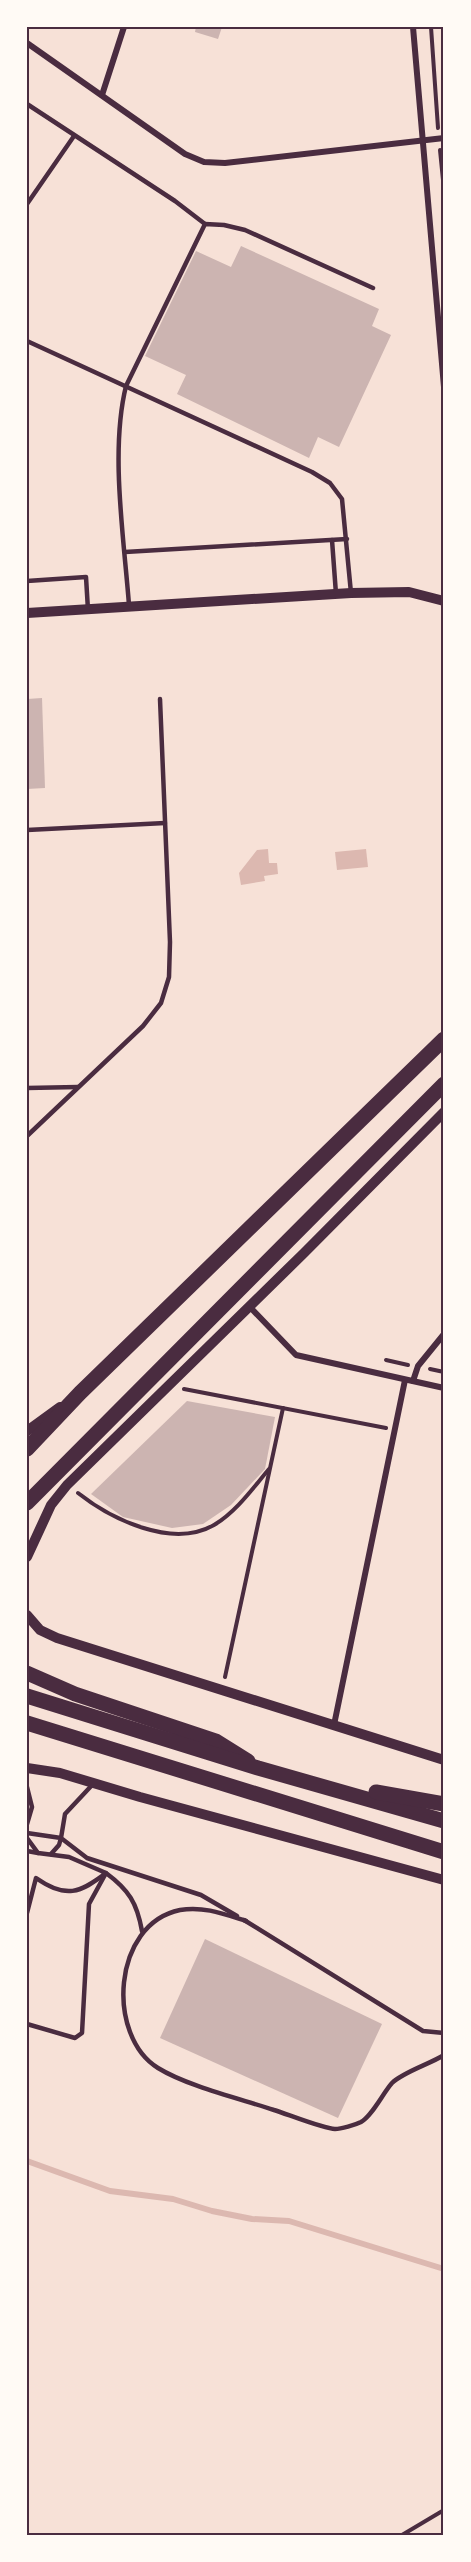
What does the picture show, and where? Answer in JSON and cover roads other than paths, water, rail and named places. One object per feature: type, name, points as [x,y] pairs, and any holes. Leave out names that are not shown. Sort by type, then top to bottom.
[{"type":"main road","points":[[27,1449],[80,1393],[444,1039]]},
{"type":"main road","points":[[27,1503],[444,1084]]},
{"type":"main road","points":[[27,1512],[46,1483]]},
{"type":"main road","points":[[27,1673],[75,1694],[216,1741],[258,1768]]},
{"type":"main road","points":[[27,1696],[258,1768],[444,1821]]},
{"type":"main road","points":[[27,1723],[444,1852]]},
{"type":"main road","points":[[313,1784],[444,1804]]},
{"type":"street","points":[[102,95],[124,27]]},
{"type":"street","points":[[413,27],[444,387]]},
{"type":"street","points":[[27,43],[185,154],[204,162],[225,163],[441,138]]},
{"type":"street","points":[[27,613],[351,593],[410,592],[444,601]]},
{"type":"street","points":[[27,1557],[51,1505],[67,1485],[444,1112]]},
{"type":"street","points":[[249,1306],[296,1355],[444,1388]]},
{"type":"street","points":[[413,1381],[418,1366],[444,1334]]},
{"type":"street","points":[[334,1725],[405,1380]]},
{"type":"street","points":[[27,1431],[80,1393]]},
{"type":"street","points":[[27,1615],[40,1630],[57,1638],[444,1760]]},
{"type":"street","points":[[27,1768],[46,1770],[444,1880]]},
{"type":"lane","points":[[27,104],[175,201],[205,224],[224,225],[245,230],[374,288]]},
{"type":"lane","points":[[27,204],[74,136]]},
{"type":"lane","points":[[129,607],[119,441],[120,413],[126,386],[205,224]]},
{"type":"lane","points":[[27,341],[312,472],[330,483],[342,499],[351,593]]},
{"type":"lane","points":[[125,552],[347,539]]},
{"type":"lane","points":[[332,540],[336,594]]},
{"type":"lane","points":[[27,581],[86,577],[88,609]]},
{"type":"lane","points":[[27,1136],[142,1026],[161,1003],[169,977],[170,942],[160,699]]},
{"type":"lane","points":[[27,830],[165,823]]},
{"type":"lane","points":[[27,1088],[78,1088]]},
{"type":"lane","points":[[51,1854],[59,1845],[65,1814],[94,1783]]},
{"type":"lane","points":[[27,1787],[32,1807],[27,1824]]},
{"type":"lane","points":[[27,1836],[61,1838],[87,1858],[201,1895],[423,2031],[444,2033]]},
{"type":"lane","points":[[27,1836],[38,1852]]},
{"type":"lane","points":[[27,1851],[69,1857],[106,1873],[124,1886],[138,1911],[142,1931]]},
{"type":"lane","points":[[27,1913],[36,1878],[44,1884],[74,1892],[86,1889],[106,1873]]},
{"type":"lane","points":[[27,2024],[75,2038],[82,2033],[89,1904],[106,1873]]},
{"type":"lane","points":[[246,1921],[212,1910],[195,1909],[179,1911],[158,1919],[142,1931],[132,1950],[125,1973],[123,1998],[129,2025],[139,2049],[158,2068],[187,2080],[335,2129],[362,2122],[394,2082],[444,2055]]},
{"type":"waterway","points":[[27,2161],[110,2191],[173,2199],[212,2211],[252,2219],[289,2221],[444,2269]]}]
